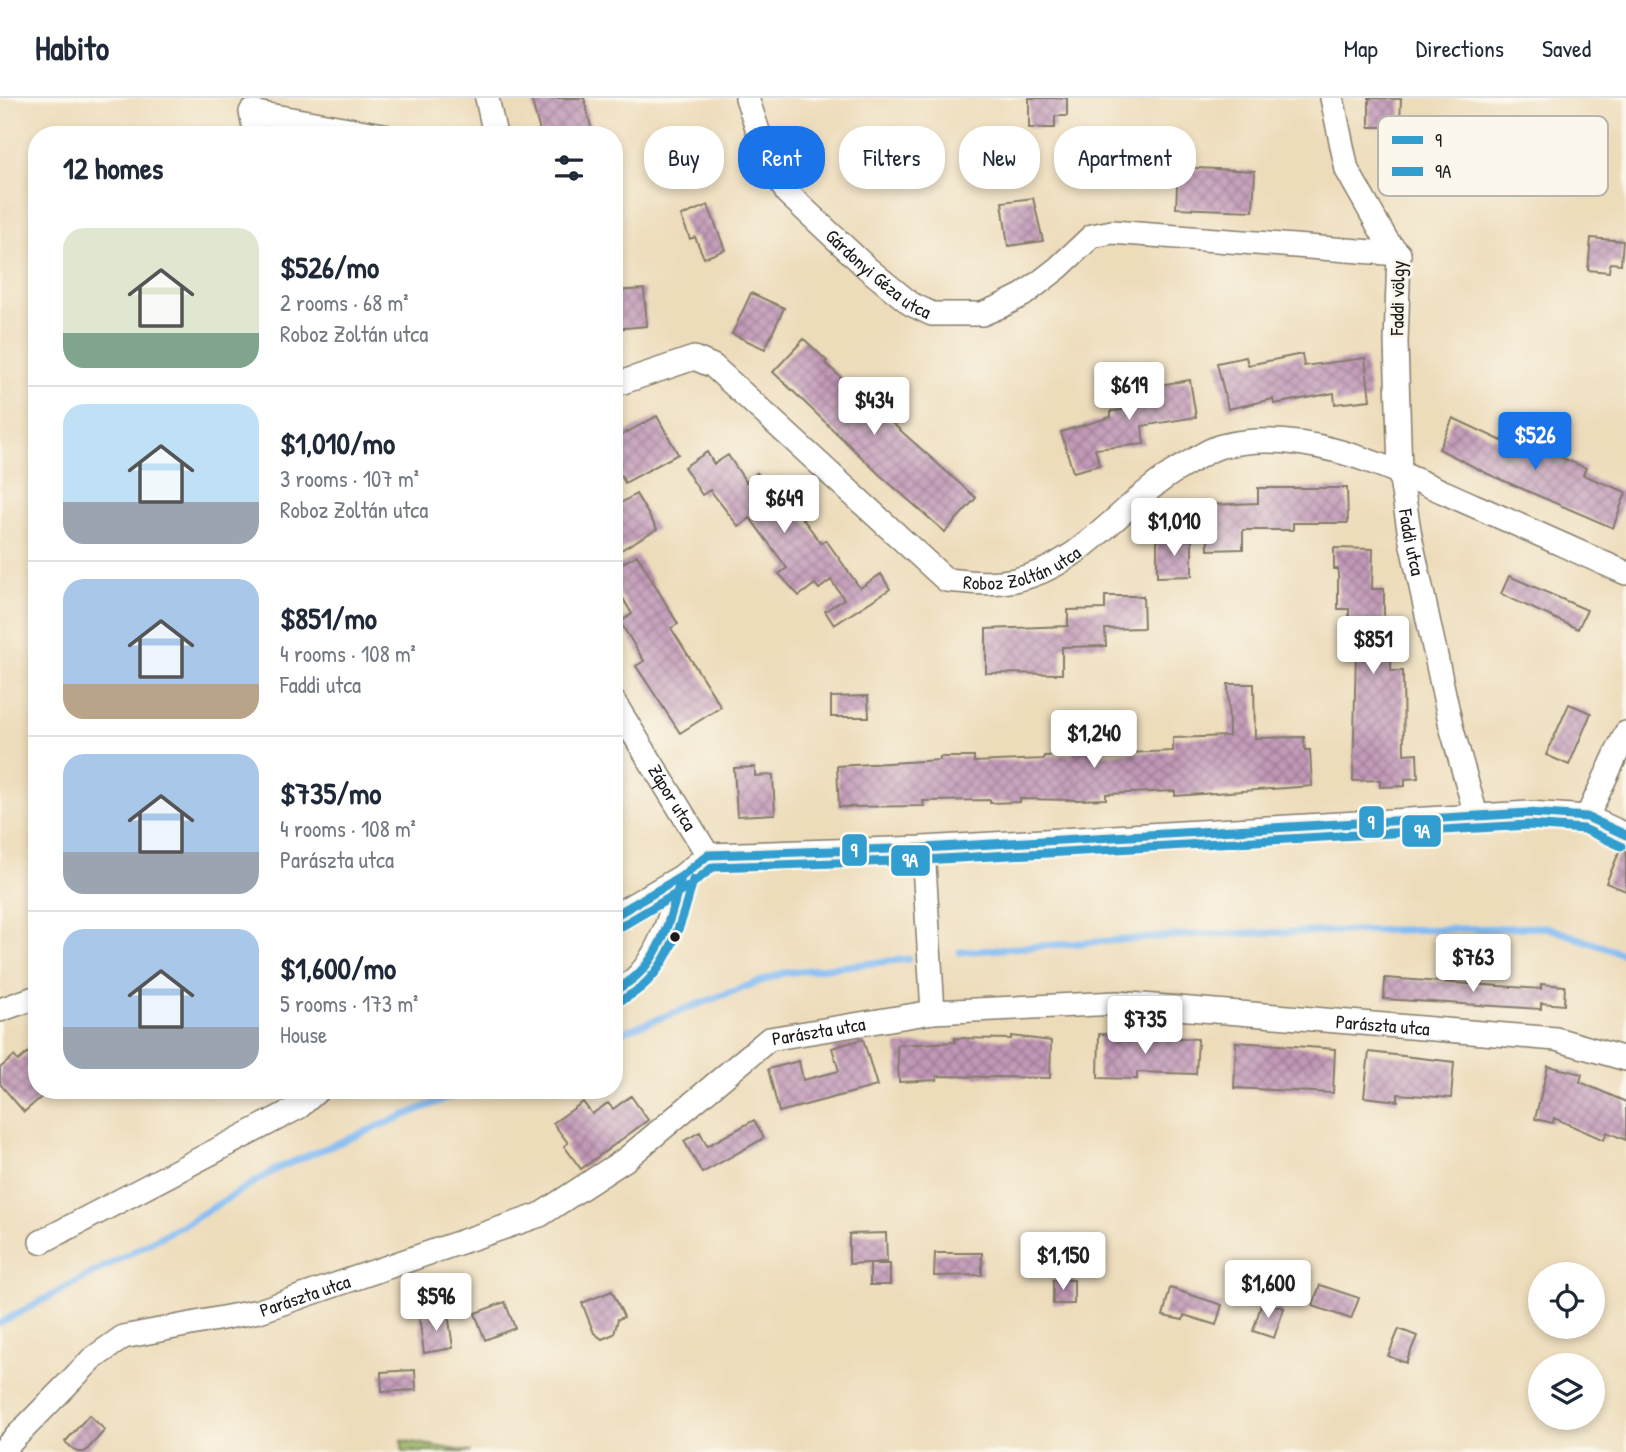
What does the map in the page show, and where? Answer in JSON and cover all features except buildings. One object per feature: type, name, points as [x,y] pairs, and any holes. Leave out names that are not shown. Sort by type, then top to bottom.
[{"type":"street","points":[[487,98],[493,126]]},
{"type":"street","name":"Gárdonyi Géza utca","points":[[747,98],[768,158],[788,193],[867,268],[911,304],[932,314],[982,314],[1001,306],[1049,274],[1092,236],[1112,232],[1399,254]]},
{"type":"street","name":"Faddi völgy","points":[[1332,98],[1347,170],[1387,241],[1399,254],[1396,342],[1401,473]]},
{"type":"street","points":[[254,126],[251,112],[331,126]]},
{"type":"street","name":"Roboz Zoltán utca","points":[[623,382],[694,358],[713,366],[946,580],[987,583],[1016,580],[1040,572],[1066,558],[1166,477],[1219,446],[1266,439],[1334,449],[1401,473],[1626,573]]},
{"type":"street","name":"Faddi utca","points":[[1401,473],[1410,536],[1448,712],[1476,815]]},
{"type":"street","name":"Zápor utca","points":[[623,717],[708,856]]},
{"type":"street","points":[[1587,817],[1626,733]]},
{"type":"street","points":[[623,911],[681,877],[708,856],[923,848],[1529,813],[1587,817],[1626,835]]},
{"type":"street","points":[[923,848],[933,1012]]},
{"type":"street","points":[[623,988],[641,976],[675,902],[681,877]]},
{"type":"street","points":[[0,1010],[28,1000]]},
{"type":"street","name":"Parászta utca","points":[[1,1452],[92,1359],[123,1337],[259,1311],[540,1215],[626,1159],[769,1039],[933,1012],[1117,1003],[1556,1040],[1626,1059]]},
{"type":"street","points":[[41,1242],[299,1107],[308,1099]]},
{"type":"green space","points":[[401,1440],[463,1451],[471,1452],[403,1452]]},
{"type":"waterway","points":[[960,952],[1201,934],[1546,927],[1626,955]]},
{"type":"waterway","points":[[623,1032],[783,973],[908,959]]},
{"type":"waterway","points":[[0,1323],[192,1220],[278,1168],[444,1099]]},
{"type":"transit line","name":"9","points":[[623,911],[681,877],[708,855],[923,848],[1529,813],[1587,817],[1626,835]]},
{"type":"transit line","name":"9A","points":[[623,925],[688,887],[713,867],[924,860],[1529,825],[1584,829],[1621,846]]},
{"type":"transit line","name":"9","points":[[623,985],[642,971],[660,943],[673,910],[681,877]]},
{"type":"transit line","name":"9A","points":[[623,999],[649,980],[660,966],[677,933],[693,880]]}]
